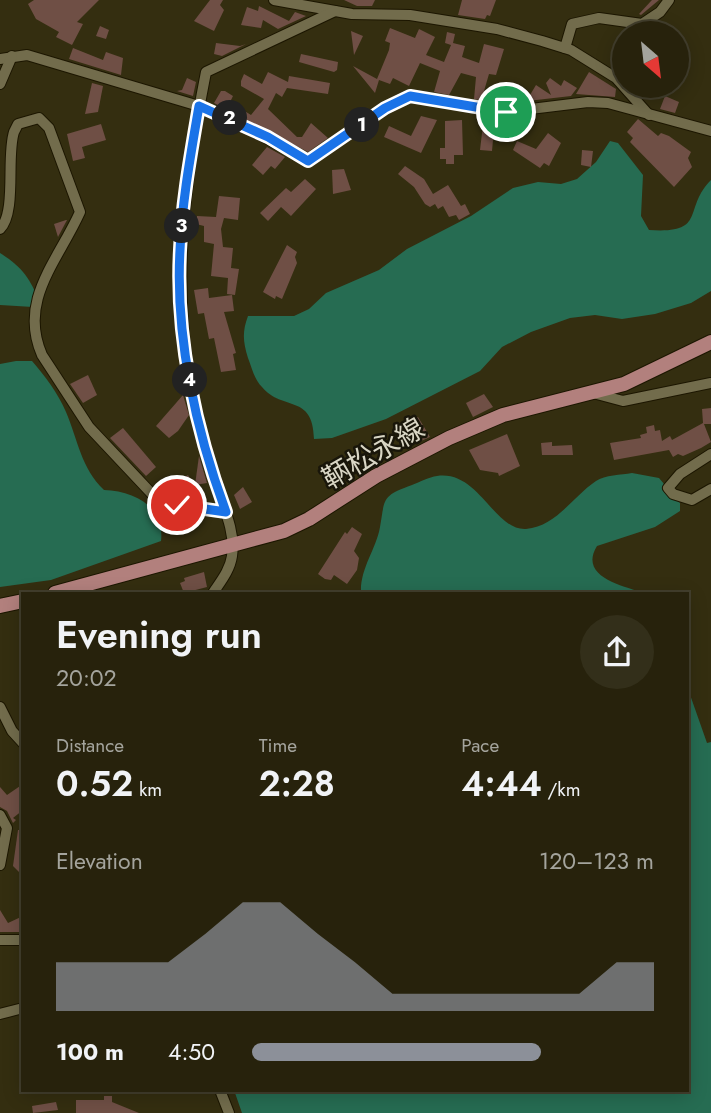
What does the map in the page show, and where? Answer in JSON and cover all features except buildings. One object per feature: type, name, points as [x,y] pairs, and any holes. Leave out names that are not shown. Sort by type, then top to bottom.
[{"type":"main road","name":"鞆松永線","points":[[59,592],[233,547],[284,531],[309,519],[376,475],[449,438],[503,415],[624,384],[711,342]]},
{"type":"main road","points":[[0,606],[21,601]]},
{"type":"street","points":[[274,0],[335,11],[411,15],[496,29],[565,48],[616,78],[649,115]]},
{"type":"street","points":[[565,48],[572,24],[598,18],[642,24],[660,12],[669,0]]},
{"type":"street","points":[[214,592],[229,570],[233,547],[226,512],[192,394],[183,317],[180,251],[205,72],[335,11]]},
{"type":"street","points":[[0,84],[6,58],[37,57],[199,106],[248,127],[308,161],[385,108],[410,96],[506,112],[587,102],[608,103],[711,131]]},
{"type":"street","points":[[0,229],[6,220],[14,132],[18,124],[39,118],[49,128],[80,212],[34,303],[37,344],[41,355],[89,427],[152,494],[177,505],[226,512]]},
{"type":"street","points":[[591,393],[624,401],[711,383]]},
{"type":"street","points":[[711,454],[672,480],[668,488],[673,494],[692,500],[711,489]]},
{"type":"street","points":[[0,707],[12,731],[21,741]]},
{"type":"street","points":[[0,814],[7,828],[6,850],[0,865]]},
{"type":"street","points":[[0,840],[7,828]]},
{"type":"street","points":[[0,940],[21,940]]},
{"type":"street","points":[[0,1014],[21,1009]]},
{"type":"street","points":[[221,1092],[229,1113]]},
{"type":"green space","points":[[610,141],[618,143],[643,175],[641,216],[649,230],[680,228],[687,224],[702,191],[711,180],[711,291],[691,303],[655,314],[622,319],[595,315],[570,318],[531,332],[502,347],[480,371],[386,419],[332,438],[314,439],[312,425],[303,409],[270,395],[259,384],[245,347],[244,332],[248,316],[294,316],[309,309],[326,293],[379,270],[407,249],[471,216],[513,188],[538,182],[561,184],[577,179],[596,162]]},
{"type":"green space","points":[[0,253],[14,263],[29,280],[39,302],[33,307],[0,305]]},
{"type":"green space","points":[[32,361],[51,385],[66,412],[85,463],[104,490],[137,498],[153,510],[161,529],[161,541],[51,580],[0,587],[0,364]]},
{"type":"green space","points":[[632,473],[659,478],[680,503],[680,511],[655,527],[597,546],[593,565],[598,573],[615,583],[641,592],[361,592],[363,575],[378,535],[384,504],[395,492],[437,476],[452,477],[475,491],[504,521],[526,529],[537,527],[555,517],[587,488],[608,476]]},
{"type":"green space","points":[[689,692],[707,743],[711,742],[711,1113],[242,1113],[235,1092],[689,1092]]},
{"type":"route","points":[[177,505],[226,512],[214,480],[192,394],[183,317],[180,251],[189,164],[199,106],[268,137],[308,161],[385,108],[410,96],[506,112]]}]
